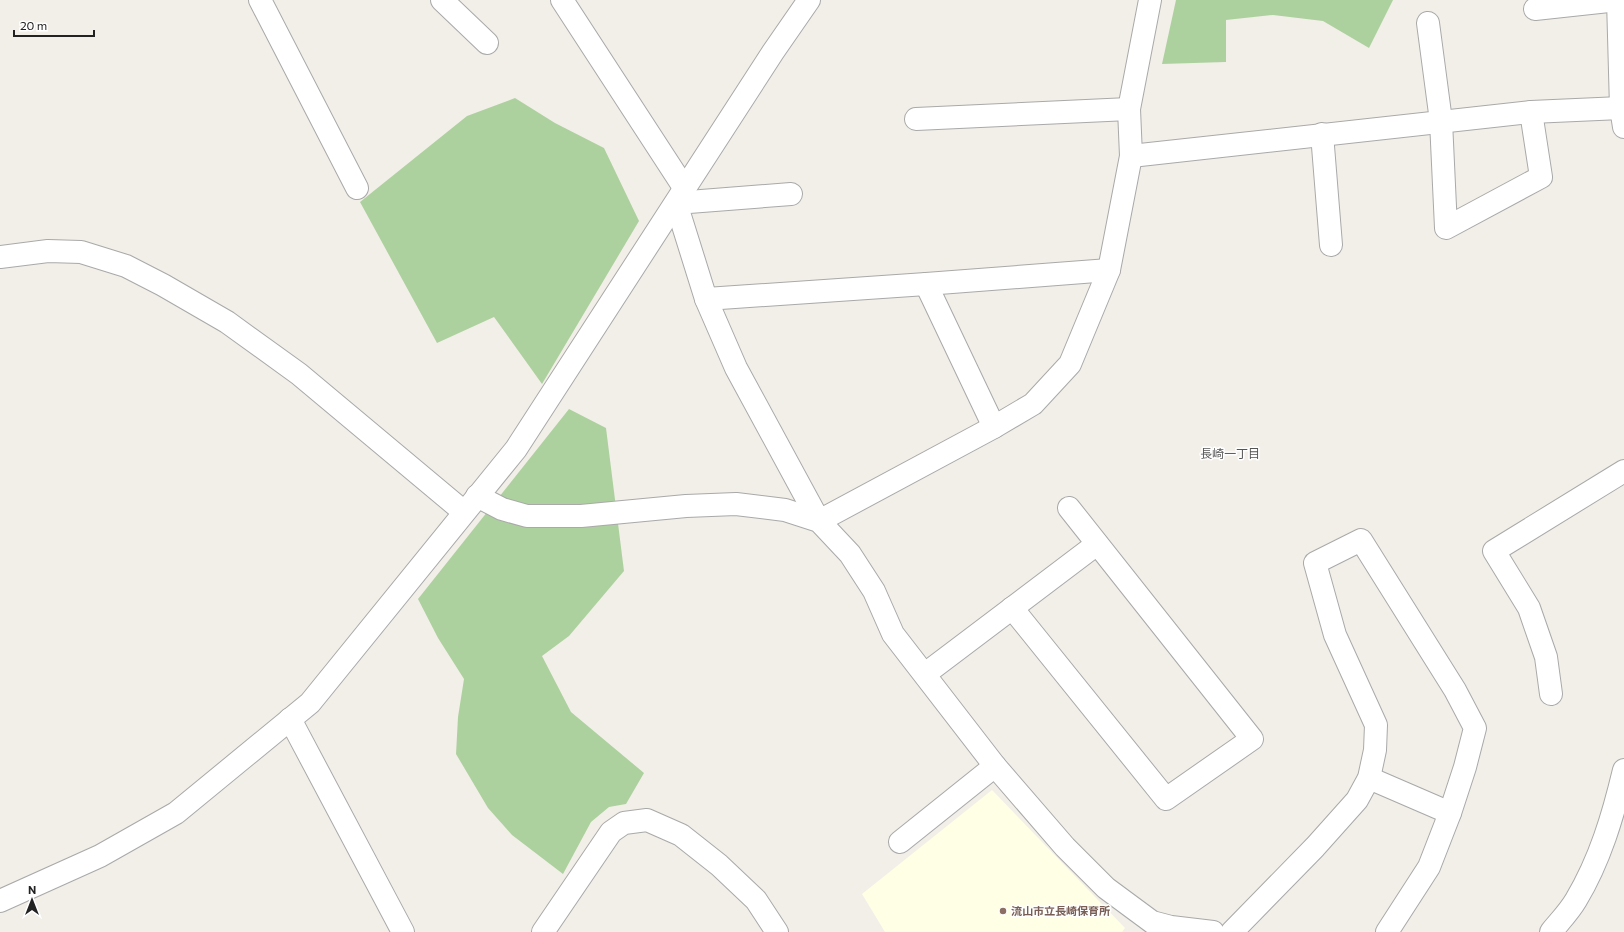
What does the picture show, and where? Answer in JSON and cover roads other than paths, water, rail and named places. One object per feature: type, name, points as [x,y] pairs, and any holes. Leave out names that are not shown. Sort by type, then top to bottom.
[{"type":"street","points":[[260,0],[357,188]]},
{"type":"street","points":[[442,0],[487,43]]},
{"type":"street","points":[[562,0],[680,196],[706,299],[736,368],[819,522],[850,554],[874,591],[893,634],[995,766],[1065,847],[1106,888],[1149,927],[1171,927],[1213,932]]},
{"type":"street","points":[[0,901],[100,856],[176,813],[310,703],[516,449],[773,52],[809,0]]},
{"type":"street","points":[[0,257],[48,251],[80,252],[126,266],[163,285],[227,322],[299,374],[470,504],[502,509],[527,516],[580,516],[686,506],[736,504],[784,510],[819,522],[994,427],[1033,404],[1070,364],[1110,270],[1131,156],[1129,109],[1150,0]]},
{"type":"street","points":[[1131,156],[1532,112],[1623,117],[1618,0],[1535,9]]},
{"type":"street","points":[[1428,23],[1441,121],[1446,228],[1540,177],[1532,112]]},
{"type":"street","points":[[916,119],[1129,109]]},
{"type":"street","points":[[1322,134],[1331,245]]},
{"type":"street","points":[[680,196],[791,194]]},
{"type":"street","points":[[706,299],[1110,270]]},
{"type":"street","points":[[926,284],[994,427]]},
{"type":"street","points":[[1551,694],[1546,657],[1529,608],[1494,551],[1624,472]]},
{"type":"street","points":[[1012,608],[1166,799],[1252,739],[1069,508]]},
{"type":"street","points":[[1232,932],[1357,800],[1369,778],[1375,750],[1376,725],[1335,636],[1315,563],[1361,540],[1455,690],[1475,728],[1465,767],[1450,813],[1429,867],[1387,932]]},
{"type":"street","points":[[925,674],[1097,544]]},
{"type":"street","points":[[290,719],[403,932]]},
{"type":"street","points":[[900,842],[995,766]]},
{"type":"street","points":[[1551,932],[1575,901],[1598,859],[1612,817],[1624,770]]},
{"type":"street","points":[[1369,778],[1450,813]]},
{"type":"street","points":[[543,932],[610,832],[624,823],[647,820],[680,835],[719,865],[756,900],[777,932]]},
{"type":"place","name":"流山市立長崎保育所","points":[[1003,911]]},
{"type":"district","name":"長崎一丁目","points":[[1230,454]]}]
